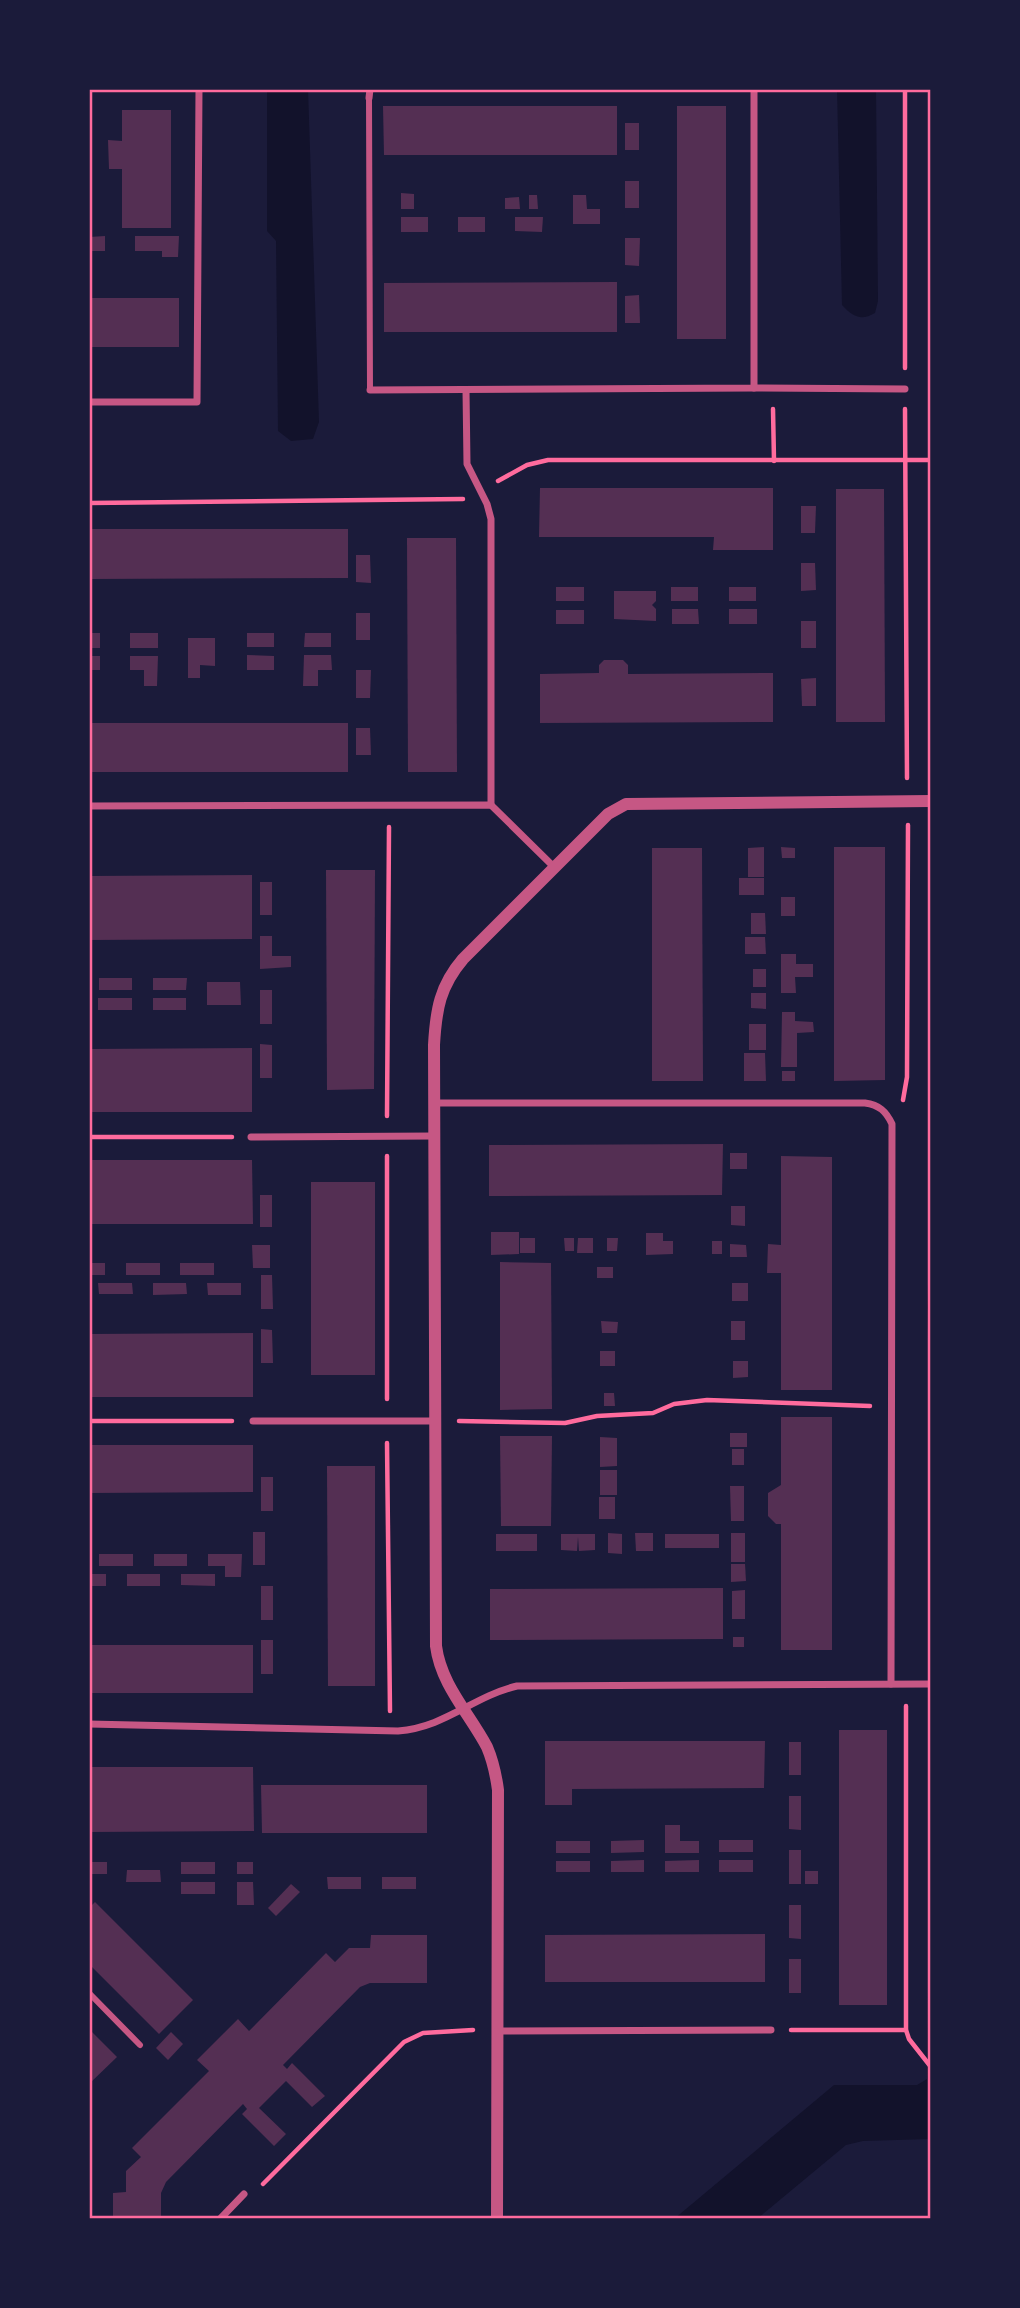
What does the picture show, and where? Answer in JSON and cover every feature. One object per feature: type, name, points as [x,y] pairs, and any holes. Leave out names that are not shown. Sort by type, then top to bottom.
[{"type":"street","points":[[89,402],[197,402],[200,89]]},
{"type":"street","points":[[370,89],[370,390],[905,389]]},
{"type":"street","points":[[754,89],[754,388]]},
{"type":"street","points":[[466,390],[465,455],[491,519],[491,805]]},
{"type":"street","points":[[497,2219],[498,1790],[488,1749],[438,1662],[436,1646],[435,1018],[439,996],[447,978],[608,814],[626,804],[931,801]]},
{"type":"street","points":[[89,806],[491,805],[555,868]]},
{"type":"street","points":[[435,1103],[865,1103],[881,1108],[892,1124],[891,1684]]},
{"type":"street","points":[[251,1137],[435,1136]]},
{"type":"street","points":[[253,1421],[435,1421]]},
{"type":"street","points":[[89,1724],[390,1731],[424,1729],[502,1690],[517,1686],[931,1684]]},
{"type":"street","points":[[89,1993],[140,2045]]},
{"type":"street","points":[[498,2031],[771,2030]]},
{"type":"street","points":[[220,2219],[244,2194]]},
{"type":"path","points":[[892,1124],[903,1101],[907,1077],[905,89]]},
{"type":"path","points":[[754,388],[773,404],[774,461]]},
{"type":"path","points":[[89,503],[451,502],[467,498],[527,465],[548,460],[931,460]]},
{"type":"path","points":[[389,805],[387,1421],[390,1731]]},
{"type":"path","points":[[89,1137],[251,1137]]},
{"type":"path","points":[[435,1421],[565,1423],[597,1416],[653,1413],[685,1401],[707,1400],[892,1407]]},
{"type":"path","points":[[89,1421],[253,1421]]},
{"type":"path","points":[[906,1684],[906,2029],[917,2050],[931,2067]]},
{"type":"path","points":[[771,2030],[906,2029]]},
{"type":"path","points":[[244,2194],[263,2184],[414,2036],[444,2030],[498,2031]]},
{"type":"shaded area","points":[[267,89],[308,89],[319,422],[313,439],[291,441],[278,431],[276,241],[267,231]]},
{"type":"shaded area","points":[[837,89],[876,89],[878,301],[875,313],[865,317],[854,315],[842,305]]},
{"type":"shaded area","points":[[931,1218],[931,1434],[927,1307]]},
{"type":"shaded area","points":[[931,1737],[931,2139],[863,2141],[846,2145],[757,2219],[674,2219],[834,2085],[917,2085],[927,2079]]},
{"type":"building","points":[[383,106],[617,106],[617,155],[384,155]]},
{"type":"building","points":[[677,106],[726,106],[726,339],[677,339]]},
{"type":"building","points":[[122,110],[171,110],[171,228],[122,228],[122,169],[109,169],[108,140],[122,141]]},
{"type":"building","points":[[625,123],[639,123],[639,150],[625,150]]},
{"type":"building","points":[[625,181],[639,181],[639,208],[625,208]]},
{"type":"building","points":[[401,193],[414,194],[414,209],[401,209]]},
{"type":"building","points":[[529,195],[537,195],[538,209],[529,209]]},
{"type":"building","points":[[573,195],[586,195],[587,209],[600,209],[600,224],[573,224]]},
{"type":"building","points":[[519,197],[520,209],[505,209],[505,198]]},
{"type":"building","points":[[401,217],[428,217],[428,232],[401,232]]},
{"type":"building","points":[[458,217],[485,217],[485,232],[458,232]]},
{"type":"building","points":[[515,217],[543,217],[542,232],[515,231]]},
{"type":"building","points":[[105,236],[105,251],[89,251],[89,237]]},
{"type":"building","points":[[135,236],[179,236],[178,257],[162,257],[162,251],[135,251]]},
{"type":"building","points":[[625,238],[640,238],[639,266],[625,265]]},
{"type":"building","points":[[617,282],[617,332],[384,332],[384,283]]},
{"type":"building","points":[[639,295],[640,323],[625,323],[625,296]]},
{"type":"building","points":[[89,298],[179,298],[179,347],[89,347]]},
{"type":"building","points":[[540,488],[773,488],[773,550],[713,550],[714,537],[539,537]]},
{"type":"building","points":[[836,489],[884,489],[885,722],[836,722]]},
{"type":"building","points":[[801,506],[816,506],[815,533],[801,533]]},
{"type":"building","points":[[89,529],[348,529],[348,578],[89,579]]},
{"type":"building","points":[[407,538],[456,538],[457,772],[408,772]]},
{"type":"building","points":[[356,555],[370,555],[371,583],[356,582]]},
{"type":"building","points":[[801,563],[815,563],[816,590],[801,591]]},
{"type":"building","points":[[556,587],[584,587],[584,601],[556,601]]},
{"type":"building","points":[[671,587],[698,587],[698,601],[671,601]]},
{"type":"building","points":[[729,587],[756,587],[756,601],[729,601]]},
{"type":"building","points":[[614,591],[656,591],[656,601],[652,605],[656,609],[656,621],[614,619]]},
{"type":"building","points":[[672,609],[698,609],[699,624],[672,624]]},
{"type":"building","points":[[729,609],[757,609],[757,624],[729,624]]},
{"type":"building","points":[[556,610],[584,610],[584,624],[556,624]]},
{"type":"building","points":[[356,613],[370,613],[370,640],[356,640]]},
{"type":"building","points":[[801,621],[816,621],[816,648],[801,648]]},
{"type":"building","points":[[89,633],[100,633],[100,648],[89,648]]},
{"type":"building","points":[[130,633],[158,633],[158,648],[130,648]]},
{"type":"building","points":[[247,633],[274,633],[274,647],[247,647]]},
{"type":"building","points":[[305,633],[331,633],[331,647],[304,647]]},
{"type":"building","points":[[188,638],[215,638],[215,666],[200,665],[200,678],[188,678]]},
{"type":"building","points":[[247,655],[274,656],[274,670],[247,670]]},
{"type":"building","points":[[304,655],[331,655],[332,670],[318,670],[318,686],[303,686]]},
{"type":"building","points":[[89,656],[100,656],[100,670],[89,670]]},
{"type":"building","points":[[130,656],[158,656],[157,686],[144,686],[144,670],[130,670]]},
{"type":"building","points":[[604,660],[623,660],[628,665],[628,674],[773,673],[773,722],[540,723],[540,674],[599,673],[599,665]]},
{"type":"building","points":[[356,670],[371,670],[370,698],[356,698]]},
{"type":"building","points":[[816,678],[816,706],[802,706],[801,679]]},
{"type":"building","points":[[89,723],[348,723],[348,772],[89,772]]},
{"type":"building","points":[[356,728],[370,728],[371,755],[356,755]]},
{"type":"building","points":[[764,847],[764,877],[748,877],[748,848]]},
{"type":"building","points":[[781,847],[795,848],[795,858],[782,858]]},
{"type":"building","points":[[834,847],[885,847],[885,1080],[834,1081]]},
{"type":"building","points":[[652,848],[702,848],[703,1081],[652,1081]]},
{"type":"building","points":[[326,870],[375,870],[374,1089],[327,1090]]},
{"type":"building","points":[[252,875],[252,939],[89,940],[89,876]]},
{"type":"building","points":[[739,878],[764,878],[764,895],[739,895]]},
{"type":"building","points":[[260,882],[272,882],[272,915],[260,915]]},
{"type":"building","points":[[781,897],[795,897],[795,916],[781,916]]},
{"type":"building","points":[[751,913],[765,913],[766,934],[751,934]]},
{"type":"building","points":[[260,936],[272,936],[272,956],[291,956],[291,967],[260,969]]},
{"type":"building","points":[[745,937],[765,937],[766,954],[745,954]]},
{"type":"building","points":[[781,954],[796,954],[796,964],[813,964],[813,977],[795,977],[796,993],[781,993]]},
{"type":"building","points":[[753,969],[766,969],[766,987],[753,987]]},
{"type":"building","points":[[99,978],[132,978],[132,990],[99,990]]},
{"type":"building","points":[[153,978],[187,978],[186,990],[153,990]]},
{"type":"building","points":[[207,982],[240,982],[241,1005],[207,1005]]},
{"type":"building","points":[[260,990],[272,990],[272,1024],[260,1024]]},
{"type":"building","points":[[751,993],[766,993],[766,1009],[751,1008]]},
{"type":"building","points":[[98,998],[132,998],[132,1010],[98,1010]]},
{"type":"building","points":[[153,998],[186,998],[186,1010],[153,1010]]},
{"type":"building","points":[[782,1012],[795,1012],[795,1021],[813,1022],[814,1032],[797,1033],[797,1067],[781,1067]]},
{"type":"building","points":[[749,1024],[766,1024],[766,1050],[749,1050]]},
{"type":"building","points":[[260,1044],[272,1045],[272,1078],[260,1078]]},
{"type":"building","points":[[252,1048],[252,1112],[89,1112],[89,1049]]},
{"type":"building","points":[[744,1053],[765,1053],[766,1081],[744,1081]]},
{"type":"building","points":[[782,1071],[795,1071],[795,1081],[782,1081]]},
{"type":"building","points":[[723,1144],[722,1195],[489,1196],[489,1145]]},
{"type":"building","points":[[730,1153],[747,1153],[747,1169],[730,1169]]},
{"type":"building","points":[[781,1156],[832,1157],[832,1390],[781,1390],[781,1273],[767,1273],[768,1244],[781,1245]]},
{"type":"building","points":[[89,1160],[252,1160],[253,1224],[89,1224]]},
{"type":"building","points":[[311,1182],[375,1182],[375,1375],[311,1375]]},
{"type":"building","points":[[260,1195],[272,1195],[272,1227],[260,1227]]},
{"type":"building","points":[[731,1206],[745,1206],[745,1226],[731,1225]]},
{"type":"building","points":[[491,1232],[519,1232],[519,1254],[491,1255]]},
{"type":"building","points":[[646,1233],[663,1233],[663,1241],[673,1241],[673,1254],[646,1255]]},
{"type":"building","points":[[520,1238],[535,1238],[535,1253],[520,1253]]},
{"type":"building","points":[[564,1238],[574,1238],[574,1251],[565,1251]]},
{"type":"building","points":[[578,1238],[593,1238],[593,1253],[577,1253]]},
{"type":"building","points":[[607,1238],[618,1238],[617,1251],[607,1251]]},
{"type":"building","points":[[712,1241],[722,1241],[722,1254],[712,1254]]},
{"type":"building","points":[[730,1244],[746,1245],[747,1257],[730,1257]]},
{"type":"building","points":[[252,1245],[270,1245],[270,1268],[253,1268]]},
{"type":"building","points":[[500,1262],[551,1263],[552,1409],[500,1410]]},
{"type":"building","points":[[89,1263],[105,1263],[105,1275],[89,1275]]},
{"type":"building","points":[[126,1263],[160,1263],[160,1275],[126,1275]]},
{"type":"building","points":[[180,1263],[214,1263],[214,1275],[180,1275]]},
{"type":"building","points":[[597,1267],[613,1267],[613,1278],[597,1278]]},
{"type":"building","points":[[261,1275],[272,1275],[273,1309],[261,1309]]},
{"type":"building","points":[[98,1283],[132,1283],[133,1294],[99,1294]]},
{"type":"building","points":[[153,1283],[186,1283],[187,1294],[153,1295]]},
{"type":"building","points":[[207,1283],[241,1283],[241,1295],[208,1295]]},
{"type":"building","points":[[732,1283],[748,1283],[748,1301],[732,1301]]},
{"type":"building","points":[[601,1321],[618,1322],[617,1333],[602,1333]]},
{"type":"building","points":[[731,1321],[745,1321],[745,1340],[731,1340]]},
{"type":"building","points":[[261,1329],[272,1330],[273,1363],[261,1363]]},
{"type":"building","points":[[253,1333],[253,1397],[89,1397],[89,1334]]},
{"type":"building","points":[[600,1351],[615,1351],[615,1366],[600,1366]]},
{"type":"building","points":[[733,1361],[748,1361],[748,1377],[733,1378]]},
{"type":"building","points":[[604,1393],[614,1393],[615,1406],[604,1406]]},
{"type":"building","points":[[781,1417],[832,1417],[832,1650],[781,1650],[781,1524],[776,1524],[768,1516],[768,1493],[781,1485]]},
{"type":"building","points":[[730,1433],[747,1433],[747,1447],[730,1447]]},
{"type":"building","points":[[500,1436],[552,1436],[551,1526],[501,1526]]},
{"type":"building","points":[[600,1437],[617,1438],[617,1466],[600,1467]]},
{"type":"building","points":[[89,1445],[253,1445],[253,1492],[89,1493]]},
{"type":"building","points":[[732,1449],[744,1449],[744,1465],[732,1465]]},
{"type":"building","points":[[327,1466],[375,1466],[375,1686],[328,1686]]},
{"type":"building","points":[[600,1470],[617,1470],[617,1495],[600,1495]]},
{"type":"building","points":[[261,1477],[273,1477],[273,1511],[261,1511]]},
{"type":"building","points":[[730,1486],[744,1486],[744,1521],[731,1521]]},
{"type":"building","points":[[599,1497],[615,1497],[615,1519],[599,1519]]},
{"type":"building","points":[[253,1532],[265,1532],[265,1565],[253,1565]]},
{"type":"building","points":[[608,1533],[622,1534],[622,1554],[608,1553]]},
{"type":"building","points":[[635,1533],[653,1533],[653,1551],[636,1551]]},
{"type":"building","points":[[731,1533],[745,1533],[745,1562],[731,1562]]},
{"type":"building","points":[[496,1534],[537,1534],[537,1551],[496,1551]]},
{"type":"building","points":[[561,1534],[595,1534],[595,1550],[579,1551],[578,1537],[577,1551],[561,1550]]},
{"type":"building","points":[[665,1534],[719,1534],[719,1548],[665,1548]]},
{"type":"building","points":[[99,1554],[133,1554],[133,1566],[99,1566]]},
{"type":"building","points":[[154,1554],[187,1554],[187,1566],[154,1566]]},
{"type":"building","points":[[208,1554],[242,1554],[241,1577],[225,1577],[225,1566],[208,1566]]},
{"type":"building","points":[[731,1564],[745,1564],[746,1581],[731,1582]]},
{"type":"building","points":[[89,1574],[106,1574],[106,1586],[89,1586]]},
{"type":"building","points":[[127,1574],[160,1574],[160,1586],[127,1586]]},
{"type":"building","points":[[181,1574],[215,1574],[215,1586],[181,1585]]},
{"type":"building","points":[[261,1586],[273,1586],[273,1620],[261,1620]]},
{"type":"building","points":[[723,1588],[723,1639],[490,1640],[490,1589]]},
{"type":"building","points":[[745,1590],[745,1619],[732,1619],[732,1591]]},
{"type":"building","points":[[733,1637],[744,1637],[744,1647],[733,1647]]},
{"type":"building","points":[[261,1640],[273,1640],[273,1674],[261,1674]]},
{"type":"building","points":[[89,1645],[253,1645],[253,1693],[89,1693]]},
{"type":"building","points":[[839,1730],[887,1730],[887,2005],[839,2005]]},
{"type":"building","points":[[545,1741],[765,1741],[764,1788],[572,1789],[572,1805],[545,1805]]},
{"type":"building","points":[[789,1742],[801,1742],[801,1775],[789,1775]]},
{"type":"building","points":[[89,1767],[253,1767],[254,1831],[89,1832]]},
{"type":"building","points":[[261,1785],[427,1785],[427,1833],[262,1833]]},
{"type":"building","points":[[789,1796],[801,1796],[801,1830],[789,1829]]},
{"type":"building","points":[[665,1825],[680,1825],[680,1841],[699,1841],[699,1853],[665,1853]]},
{"type":"building","points":[[644,1840],[644,1852],[611,1853],[611,1841]]},
{"type":"building","points":[[719,1840],[753,1840],[753,1852],[719,1852]]},
{"type":"building","points":[[556,1841],[590,1841],[590,1853],[556,1853]]},
{"type":"building","points":[[789,1850],[801,1850],[801,1884],[789,1884]]},
{"type":"building","points":[[644,1860],[644,1872],[611,1872],[611,1861]]},
{"type":"building","points":[[699,1860],[699,1872],[665,1872],[665,1861]]},
{"type":"building","points":[[719,1860],[753,1860],[753,1872],[719,1872]]},
{"type":"building","points":[[556,1861],[590,1861],[590,1872],[556,1872]]},
{"type":"building","points":[[89,1862],[107,1862],[107,1874],[89,1874]]},
{"type":"building","points":[[181,1862],[215,1862],[215,1874],[181,1874]]},
{"type":"building","points":[[237,1862],[253,1862],[253,1874],[237,1874]]},
{"type":"building","points":[[127,1870],[160,1870],[161,1882],[126,1882]]},
{"type":"building","points":[[805,1871],[818,1871],[818,1884],[805,1884]]},
{"type":"building","points":[[327,1877],[361,1877],[361,1889],[328,1889]]},
{"type":"building","points":[[382,1877],[416,1877],[416,1889],[382,1889]]},
{"type":"building","points":[[181,1882],[215,1882],[215,1894],[181,1894]]},
{"type":"building","points":[[237,1882],[253,1882],[254,1905],[237,1905]]},
{"type":"building","points":[[291,1884],[300,1892],[276,1916],[268,1908]]},
{"type":"building","points":[[95,1902],[193,2000],[159,2034],[89,1964],[89,1908]]},
{"type":"building","points":[[789,1905],[801,1905],[801,1939],[789,1938]]},
{"type":"building","points":[[765,1934],[765,1982],[545,1982],[545,1935]]},
{"type":"building","points":[[371,1935],[427,1935],[427,1983],[370,1983],[360,1987],[283,2065],[287,2069],[292,2063],[325,2096],[312,2107],[286,2081],[259,2108],[286,2134],[274,2146],[242,2114],[247,2109],[243,2104],[166,2182],[161,2193],[161,2219],[113,2219],[113,2193],[126,2192],[126,2171],[141,2157],[132,2148],[209,2071],[197,2060],[238,2019],[249,2031],[326,1953],[335,1962],[349,1948],[370,1948]]},
{"type":"building","points":[[789,1959],[801,1959],[801,1993],[789,1993]]},
{"type":"building","points":[[89,2029],[117,2057],[89,2084]]},
{"type":"building","points":[[171,2032],[183,2044],[168,2060],[156,2048]]}]
